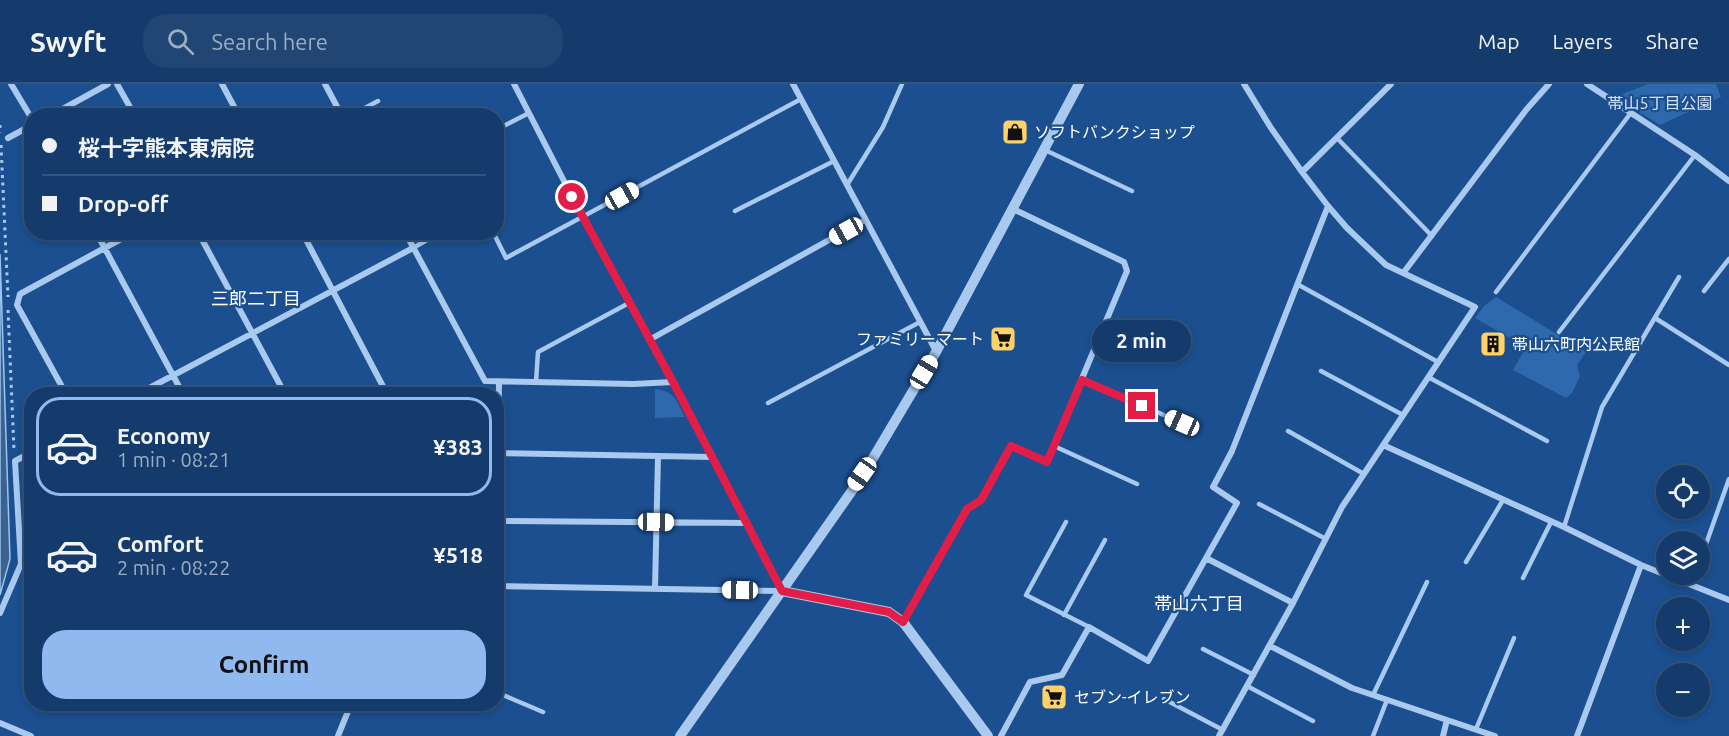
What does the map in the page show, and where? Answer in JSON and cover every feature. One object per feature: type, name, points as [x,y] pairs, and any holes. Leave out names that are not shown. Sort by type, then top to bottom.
[{"type":"street","points":[[11,84],[25,108]]},
{"type":"street","points":[[64,108],[108,84]]},
{"type":"street","points":[[117,84],[130,108]]},
{"type":"street","points":[[222,84],[235,108]]},
{"type":"street","points":[[325,84],[338,108]]},
{"type":"street","points":[[514,84],[782,591]]},
{"type":"street","points":[[793,84],[936,352]]},
{"type":"street","points":[[682,736],[862,474],[936,352],[1079,84]]},
{"type":"street","points":[[1221,733],[1270,646],[1342,507],[1475,307],[1386,265],[1328,206],[1271,128],[1244,84]]},
{"type":"street","points":[[1302,172],[1391,84]]},
{"type":"street","points":[[1404,272],[1526,110],[1549,84]]},
{"type":"street","points":[[1587,84],[1695,155],[1729,181]]},
{"type":"street","points":[[8,138],[24,129]]},
{"type":"street","points":[[1001,736],[1030,682],[1062,675],[1089,627],[1148,661],[1238,503],[1213,487],[1232,451],[1328,206]]},
{"type":"street","points":[[903,622],[967,509],[981,500],[1011,446],[1047,462],[1127,271],[1124,262],[1013,210]]},
{"type":"street","points":[[649,340],[865,220]]},
{"type":"street","points":[[100,240],[179,387]]},
{"type":"street","points":[[62,387],[17,305],[20,294],[120,240]]},
{"type":"street","points":[[202,240],[281,387]]},
{"type":"street","points":[[306,240],[383,387]]},
{"type":"street","points":[[409,240],[485,381],[673,382]]},
{"type":"street","points":[[151,387],[413,248]]},
{"type":"street","points":[[500,382],[500,387]]},
{"type":"street","points":[[1383,445],[1656,571]]},
{"type":"street","points":[[504,453],[712,457]]},
{"type":"street","points":[[0,614],[21,564],[15,461],[24,456]]},
{"type":"street","points":[[655,589],[658,456]]},
{"type":"street","points":[[504,521],[747,523]]},
{"type":"street","points":[[1206,558],[1293,603]]},
{"type":"street","points":[[1577,736],[1641,565]]},
{"type":"street","points":[[1691,585],[1729,600]]},
{"type":"street","points":[[504,586],[782,591],[889,612],[903,622],[988,736]]},
{"type":"street","points":[[1270,646],[1352,688],[1495,736]]},
{"type":"street","points":[[338,736],[348,711]]},
{"type":"street","points":[[1443,736],[1447,720]]},
{"type":"street","points":[[0,723],[32,736]]},
{"type":"lane","points":[[847,185],[883,128],[902,84]]},
{"type":"lane","points":[[497,240],[506,258],[801,99]]},
{"type":"lane","points":[[365,108],[378,101]]},
{"type":"lane","points":[[504,126],[529,113]]},
{"type":"lane","points":[[1496,292],[1630,114]]},
{"type":"lane","points":[[1336,138],[1432,236]]},
{"type":"lane","points":[[1045,150],[1131,191]]},
{"type":"lane","points":[[1559,332],[1695,155]]},
{"type":"lane","points":[[735,211],[834,160]]},
{"type":"lane","points":[[413,248],[427,240]]},
{"type":"lane","points":[[1704,291],[1729,259]]},
{"type":"lane","points":[[1564,527],[1602,407],[1679,276]]},
{"type":"lane","points":[[1297,284],[1438,362]]},
{"type":"lane","points":[[536,382],[538,352],[629,303]]},
{"type":"lane","points":[[1655,318],[1729,365]]},
{"type":"lane","points":[[768,403],[920,322]]},
{"type":"lane","points":[[1321,371],[1403,415]]},
{"type":"lane","points":[[1428,377],[1547,441]]},
{"type":"lane","points":[[1082,380],[1182,423]]},
{"type":"lane","points":[[1288,430],[1364,474]]},
{"type":"lane","points":[[1054,446],[1137,484]]},
{"type":"lane","points":[[1710,533],[1729,479]]},
{"type":"lane","points":[[1466,562],[1503,500]]},
{"type":"lane","points":[[1259,504],[1326,539]]},
{"type":"lane","points":[[1066,522],[1026,595],[1089,627]]},
{"type":"lane","points":[[1523,578],[1551,522]]},
{"type":"lane","points":[[1064,615],[1105,540]]},
{"type":"lane","points":[[1373,695],[1427,582]]},
{"type":"lane","points":[[1476,729],[1514,638]]},
{"type":"lane","points":[[1203,649],[1254,675]]},
{"type":"lane","points":[[1247,686],[1313,721]]},
{"type":"lane","points":[[504,695],[543,712]]},
{"type":"lane","points":[[1164,699],[1221,733]]},
{"type":"lane","points":[[1373,736],[1387,700]]},
{"type":"path","points":[[0,125],[8,299]]},
{"type":"path","points":[[8,310],[15,461]]},
{"type":"green space","name":"帯山5丁目公園","points":[[1648,84],[1716,84],[1721,97],[1660,125],[1615,97]]},
{"type":"green space","points":[[1496,297],[1586,352],[1577,365],[1580,376],[1572,393],[1566,398],[1513,370],[1526,347],[1475,318],[1484,306]]},
{"type":"green space","points":[[655,389],[671,395],[677,401],[685,417],[655,418]]},
{"type":"shaded area","points":[[0,254],[10,559],[0,595]]},
{"type":"place","name":"ソフトバンクショップ","points":[[1015,132]]},
{"type":"place","name":"ファミリーマート","points":[[1003,339]]},
{"type":"place","name":"帯山六町内公民館","points":[[1493,344]]},
{"type":"place","name":"セブン-イレブン","points":[[1054,697]]},
{"type":"district","name":"三郎二丁目","points":[[256,299]]},
{"type":"district","name":"帯山六丁目","points":[[1199,604]]},
{"type":"route","points":[[572,197],[673,382],[782,591],[889,612],[903,622],[967,509],[981,500],[1011,446],[1047,462],[1082,380],[1142,406]]}]
